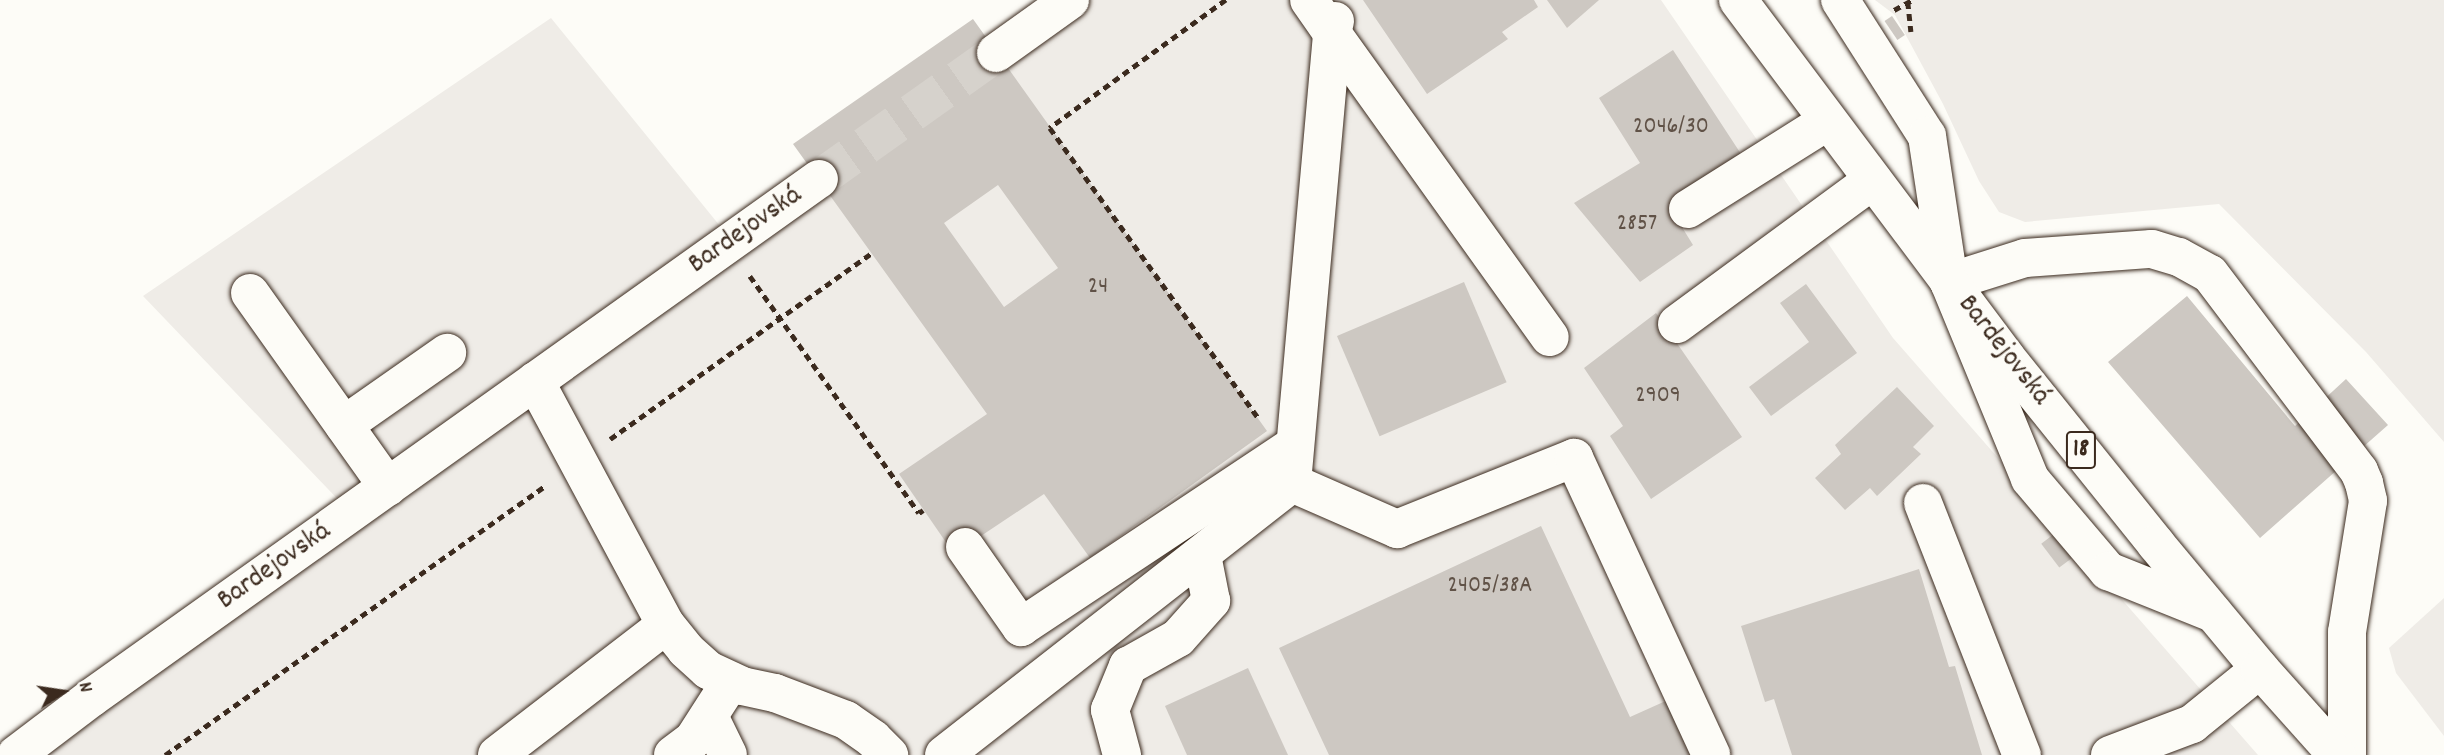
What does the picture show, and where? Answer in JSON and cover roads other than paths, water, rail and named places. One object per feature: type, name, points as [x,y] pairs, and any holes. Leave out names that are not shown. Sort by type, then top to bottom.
[{"type":"street","points":[[996,53],[1070,0]]},
{"type":"street","points":[[1310,0],[1337,16],[1550,337]]},
{"type":"street","name":"Bardejovská","points":[[1738,0],[1949,282],[2213,612],[2337,755]]},
{"type":"street","points":[[1840,0],[1927,136],[1949,282],[2030,479],[2108,571],[2213,612]]},
{"type":"street","points":[[944,755],[1202,555],[1289,461],[1337,16]]},
{"type":"street","points":[[1688,209],[1828,121]]},
{"type":"street","name":"Bardejovská","points":[[16,755],[819,179]]},
{"type":"street","points":[[1677,324],[1873,180]]},
{"type":"street","points":[[1949,282],[2025,258],[2152,249],[2179,257],[2210,274],[2359,471],[2364,483],[2368,502],[2347,632],[2347,755]]},
{"type":"street","points":[[250,293],[388,487]]},
{"type":"street","points":[[344,425],[447,352]]},
{"type":"street","points":[[535,381],[666,625],[686,650],[708,670],[731,681],[846,720],[873,739],[889,755]]},
{"type":"street","points":[[1289,461],[1397,529],[1574,458],[1711,755]]},
{"type":"street","points":[[965,547],[1021,627],[1289,461]]},
{"type":"street","points":[[1923,503],[2022,755]]},
{"type":"street","points":[[1122,755],[1110,710],[1128,666],[1178,638],[1211,601],[1202,555]]},
{"type":"street","points":[[497,755],[666,625]]},
{"type":"street","points":[[2110,755],[2192,724],[2260,669]]},
{"type":"street","points":[[673,755],[693,740],[731,681]]},
{"type":"street","points":[[709,716],[728,755]]},
{"type":"tunnel","points":[[819,179],[996,53]]}]
